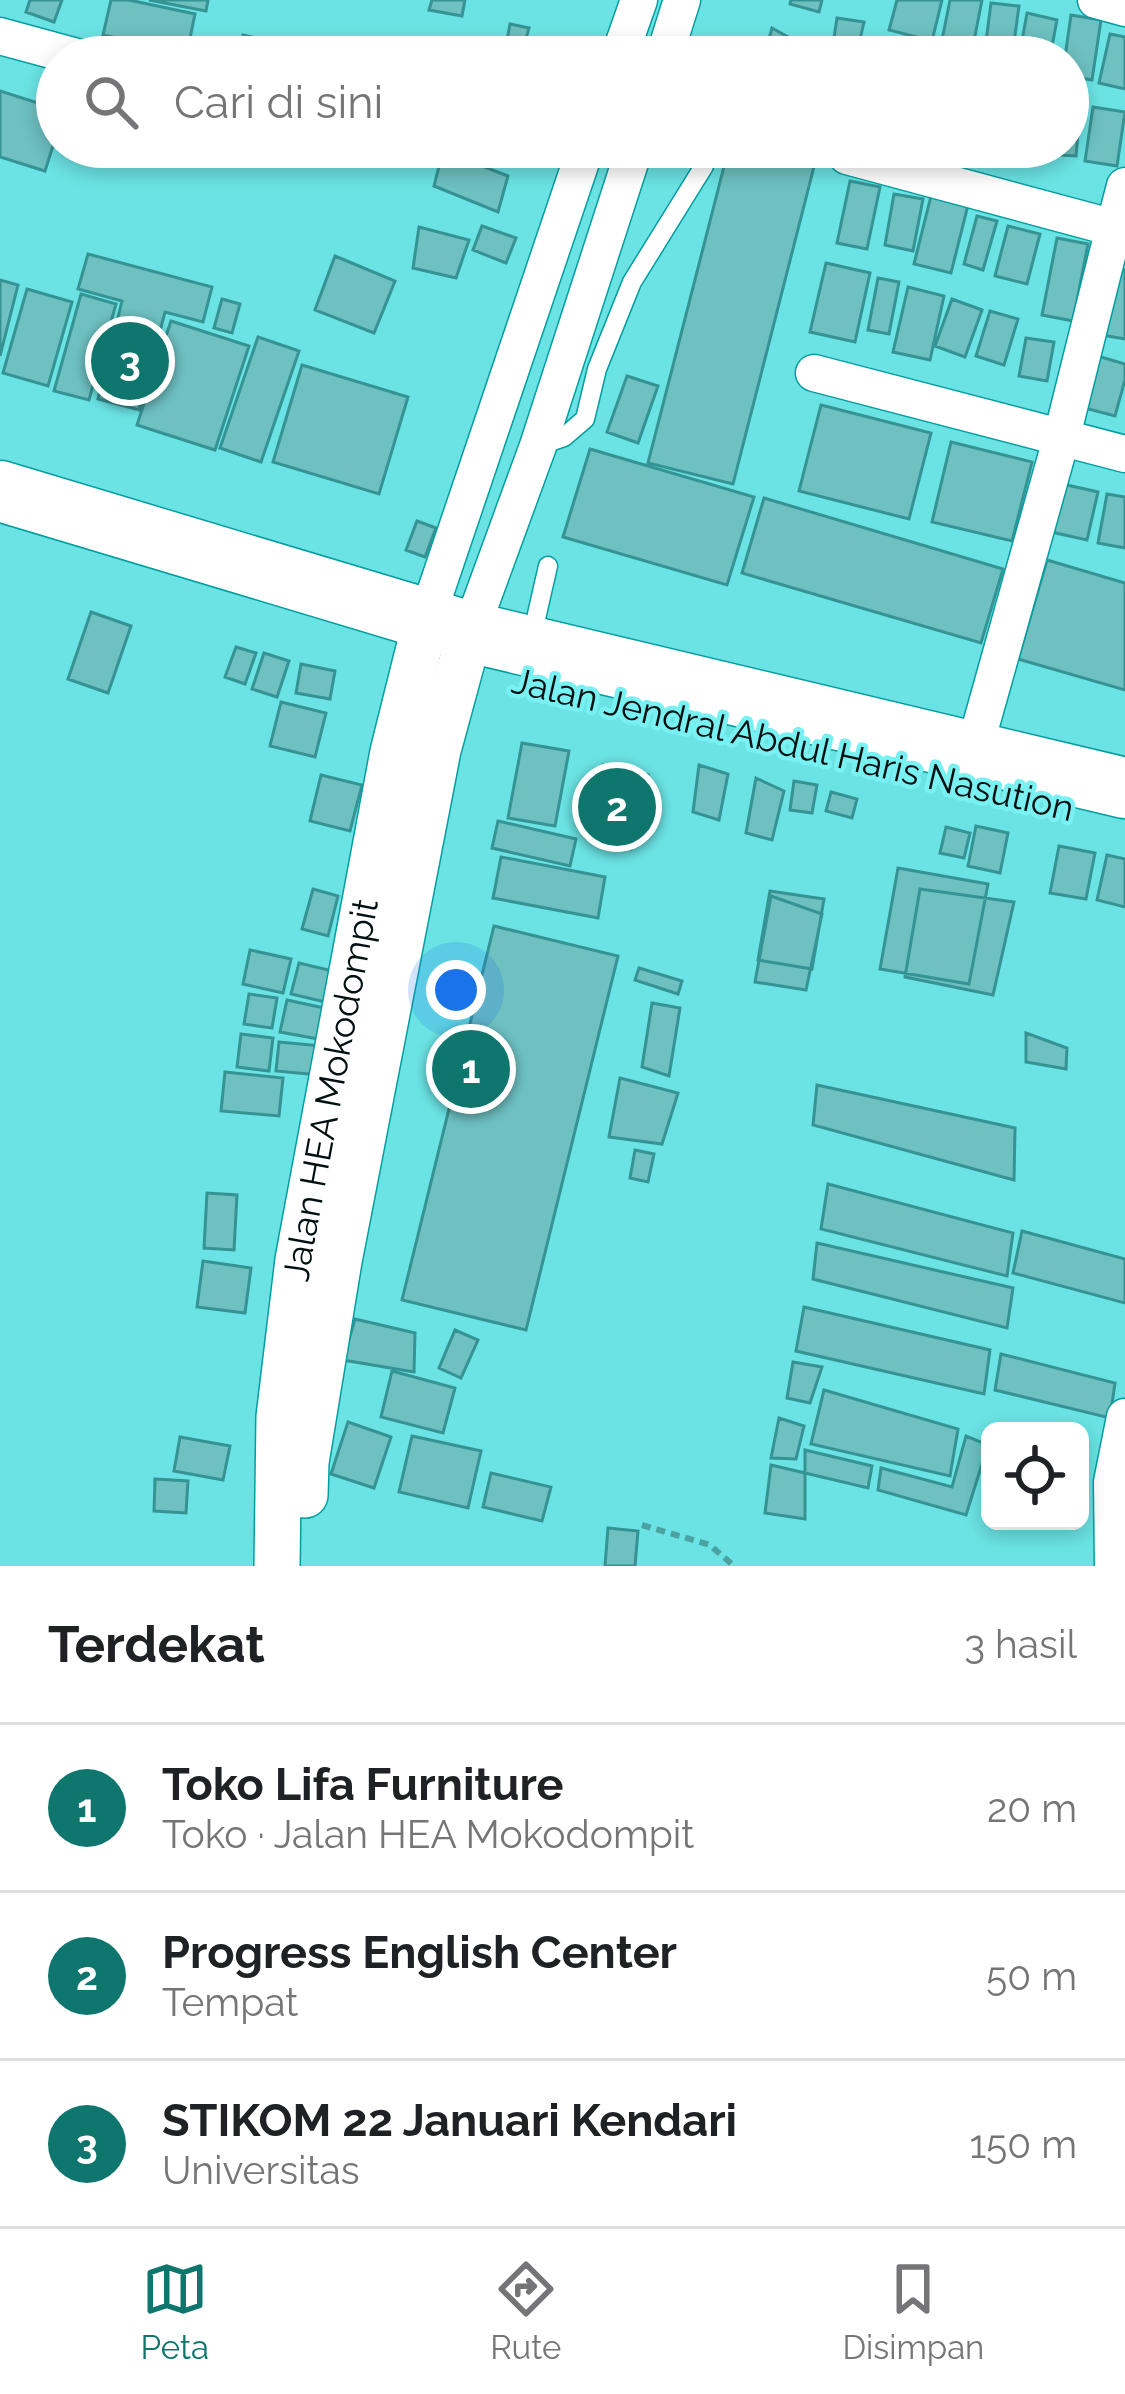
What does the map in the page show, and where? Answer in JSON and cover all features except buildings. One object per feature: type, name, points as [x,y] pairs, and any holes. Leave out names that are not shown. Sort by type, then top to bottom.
[{"type":"highway","points":[[0,491],[443,643]]},
{"type":"highway","points":[[0,531],[443,643]]},
{"type":"highway","name":"Jalan Jendral Abdul Haris Nasution","points":[[443,643],[529,646],[1125,788]]},
{"type":"highway","name":"Jalan Jendral Abdul Haris Nasution","points":[[443,643],[1125,824]]},
{"type":"street","points":[[626,36],[639,0]]},
{"type":"street","points":[[671,36],[682,0]]},
{"type":"street","points":[[1096,0],[1125,8]]},
{"type":"street","points":[[0,36],[36,46]]},
{"type":"street","points":[[443,643],[580,168]]},
{"type":"street","points":[[443,643],[538,446],[628,168]]},
{"type":"street","points":[[891,168],[1120,230]]},
{"type":"street","points":[[974,750],[1120,230],[1125,186]]},
{"type":"street","points":[[814,373],[1125,454]]},
{"type":"street","name":"Jalan HEA Mokodompit","points":[[302,1566],[307,1342],[298,1260],[393,752],[443,643]]},
{"type":"street","name":"Jalan HEA Mokodompit","points":[[277,1566],[279,1417],[307,1342]]},
{"type":"street","points":[[1113,1566],[1112,1482],[1125,1417]]},
{"type":"lane","points":[[538,446],[564,437],[585,419],[597,369],[632,282],[703,168]]},
{"type":"lane","points":[[529,646],[548,566]]},
{"type":"path","points":[[642,1525],[710,1545],[734,1566]]},
{"type":"place","name":"STIKOM 22 Januari Kendari","points":[[130,361]]},
{"type":"place","name":"Progress English Center","points":[[617,807]]},
{"type":"place","name":"Toko Lifa Furniture","points":[[471,1069]]}]
